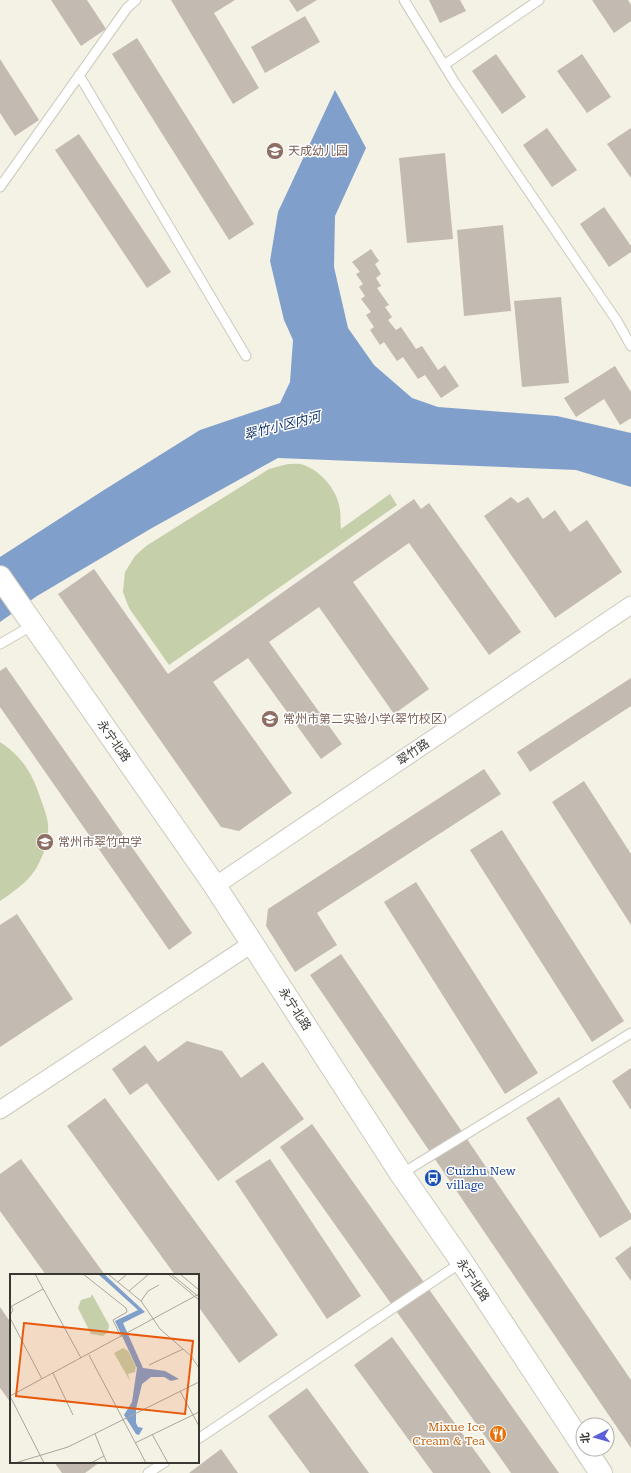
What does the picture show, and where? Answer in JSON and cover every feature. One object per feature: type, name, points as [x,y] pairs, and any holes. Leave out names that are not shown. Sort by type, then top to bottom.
[{"type":"main road","name":"永宁北路","points":[[0,577],[215,886],[401,1174],[462,1262],[575,1434]]},
{"type":"main road","points":[[590,1457],[601,1473]]},
{"type":"street","name":"翠竹路","points":[[215,886],[631,605]]},
{"type":"street","points":[[0,1110],[252,943]]},
{"type":"lane","points":[[0,187],[78,75],[127,8],[136,0]]},
{"type":"lane","points":[[404,0],[444,65],[617,321],[631,346]]},
{"type":"lane","points":[[444,65],[539,0]]},
{"type":"lane","points":[[78,75],[246,356]]},
{"type":"lane","points":[[0,644],[31,621]]},
{"type":"lane","points":[[401,1174],[631,1033]]},
{"type":"lane","points":[[199,1438],[462,1262]]},
{"type":"lane","points":[[148,1473],[163,1463]]},
{"type":"green space","points":[[288,464],[304,465],[311,468],[328,483],[339,503],[341,529],[390,494],[397,505],[169,665],[129,608],[123,592],[125,572],[135,556],[146,546],[269,469]]},
{"type":"green space","points":[[0,742],[21,760],[31,775],[48,821],[48,829],[45,849],[36,869],[22,884],[0,901]]},
{"type":"water","name":"翠竹小区内河","points":[[335,90],[366,148],[335,216],[334,267],[348,328],[374,365],[412,398],[438,407],[557,416],[631,433],[631,487],[576,470],[278,458],[152,528],[37,596],[0,622],[0,557],[200,430],[280,403],[290,382],[293,340],[284,320],[270,261],[278,212]]},
{"type":"building","points":[[51,0],[87,0],[106,29],[81,46]]},
{"type":"building","points":[[171,0],[235,0],[214,13],[259,88],[233,104]]},
{"type":"building","points":[[289,0],[317,0],[297,12]]},
{"type":"building","points":[[429,0],[460,0],[466,11],[440,23]]},
{"type":"building","points":[[592,0],[628,0],[631,5],[631,21],[614,33]]},
{"type":"building","points":[[305,16],[320,42],[265,73],[251,47]]},
{"type":"building","points":[[137,38],[254,224],[229,240],[112,54]]},
{"type":"building","points":[[496,54],[526,97],[502,114],[472,71]]},
{"type":"building","points":[[582,54],[611,97],[587,113],[557,71]]},
{"type":"building","points":[[0,59],[39,120],[15,136],[0,113]]},
{"type":"building","points":[[547,128],[577,170],[552,187],[523,145]]},
{"type":"building","points":[[631,128],[631,178],[607,144]]},
{"type":"building","points":[[79,134],[171,272],[147,288],[55,150]]},
{"type":"building","points":[[445,153],[453,239],[407,243],[399,158]]},
{"type":"building","points":[[604,207],[631,246],[631,252],[609,267],[580,224]]},
{"type":"building","points":[[503,225],[511,311],[464,316],[457,230]]},
{"type":"building","points":[[371,249],[379,261],[375,264],[381,274],[376,278],[381,286],[377,288],[389,305],[385,307],[392,317],[388,320],[396,330],[401,327],[416,349],[422,346],[438,370],[445,365],[459,386],[441,398],[425,375],[418,379],[403,357],[397,361],[384,342],[380,345],[370,330],[374,327],[366,315],[371,312],[361,299],[365,296],[359,287],[363,284],[356,274],[360,272],[352,262]]},
{"type":"building","points":[[561,297],[569,383],[522,387],[514,301]]},
{"type":"building","points":[[615,366],[631,392],[631,418],[620,425],[604,399],[576,417],[564,398]]},
{"type":"building","points":[[511,497],[518,503],[528,497],[543,519],[555,510],[570,532],[587,520],[622,572],[555,618],[484,516]]},
{"type":"building","points":[[414,499],[421,509],[429,503],[521,632],[489,655],[409,543],[353,582],[429,689],[394,714],[319,607],[269,642],[342,744],[321,759],[248,658],[213,682],[292,793],[239,831],[221,827],[58,594],[94,569],[168,674]]},
{"type":"building","points":[[6,667],[192,933],[169,950],[0,707],[0,671]]},
{"type":"building","points":[[631,678],[631,706],[530,772],[517,752]]},
{"type":"building","points":[[484,769],[501,794],[317,913],[337,945],[295,972],[266,926],[268,909]]},
{"type":"building","points":[[584,781],[631,854],[631,925],[552,802]]},
{"type":"building","points":[[502,830],[624,1021],[592,1042],[470,850]]},
{"type":"building","points":[[416,882],[538,1073],[505,1094],[384,902]]},
{"type":"building","points":[[17,914],[73,999],[0,1047],[0,925]]},
{"type":"building","points":[[341,954],[631,1380],[631,1448],[615,1424],[615,1417],[610,1417],[310,975]]},
{"type":"building","points":[[187,1041],[222,1051],[241,1078],[263,1062],[304,1119],[218,1181],[147,1083],[130,1095],[112,1069],[145,1045],[158,1062]]},
{"type":"building","points":[[631,1068],[631,1110],[612,1081]]},
{"type":"building","points":[[559,1097],[631,1214],[631,1219],[600,1238],[526,1118]]},
{"type":"building","points":[[105,1098],[278,1335],[239,1363],[199,1307],[199,1274],[174,1274],[67,1126]]},
{"type":"building","points":[[312,1124],[559,1473],[511,1473],[280,1147]]},
{"type":"building","points":[[21,1159],[104,1274],[45,1274],[0,1211],[0,1174]]},
{"type":"building","points":[[270,1159],[361,1296],[327,1319],[235,1181]]},
{"type":"building","points":[[631,1246],[631,1281],[615,1258]]},
{"type":"building","points":[[0,1307],[10,1322],[10,1402],[0,1388]]},
{"type":"building","points":[[392,1337],[491,1473],[433,1473],[354,1365]]},
{"type":"building","points":[[307,1388],[369,1473],[310,1473],[268,1416]]},
{"type":"building","points":[[221,1449],[238,1473],[189,1473]]},
{"type":"building","points":[[55,1463],[99,1463],[85,1473],[62,1473]]},
{"type":"place","name":"天成幼儿园","points":[[275,151]]},
{"type":"place","name":"常州市第二实验小学(翠竹校区)","points":[[270,719]]},
{"type":"place","name":"常州市翠竹中学","points":[[45,842]]},
{"type":"place","name":"Cuizhu New village","points":[[433,1178]]},
{"type":"place","name":"Mixue Ice Cream & Tea","points":[[498,1434]]}]
